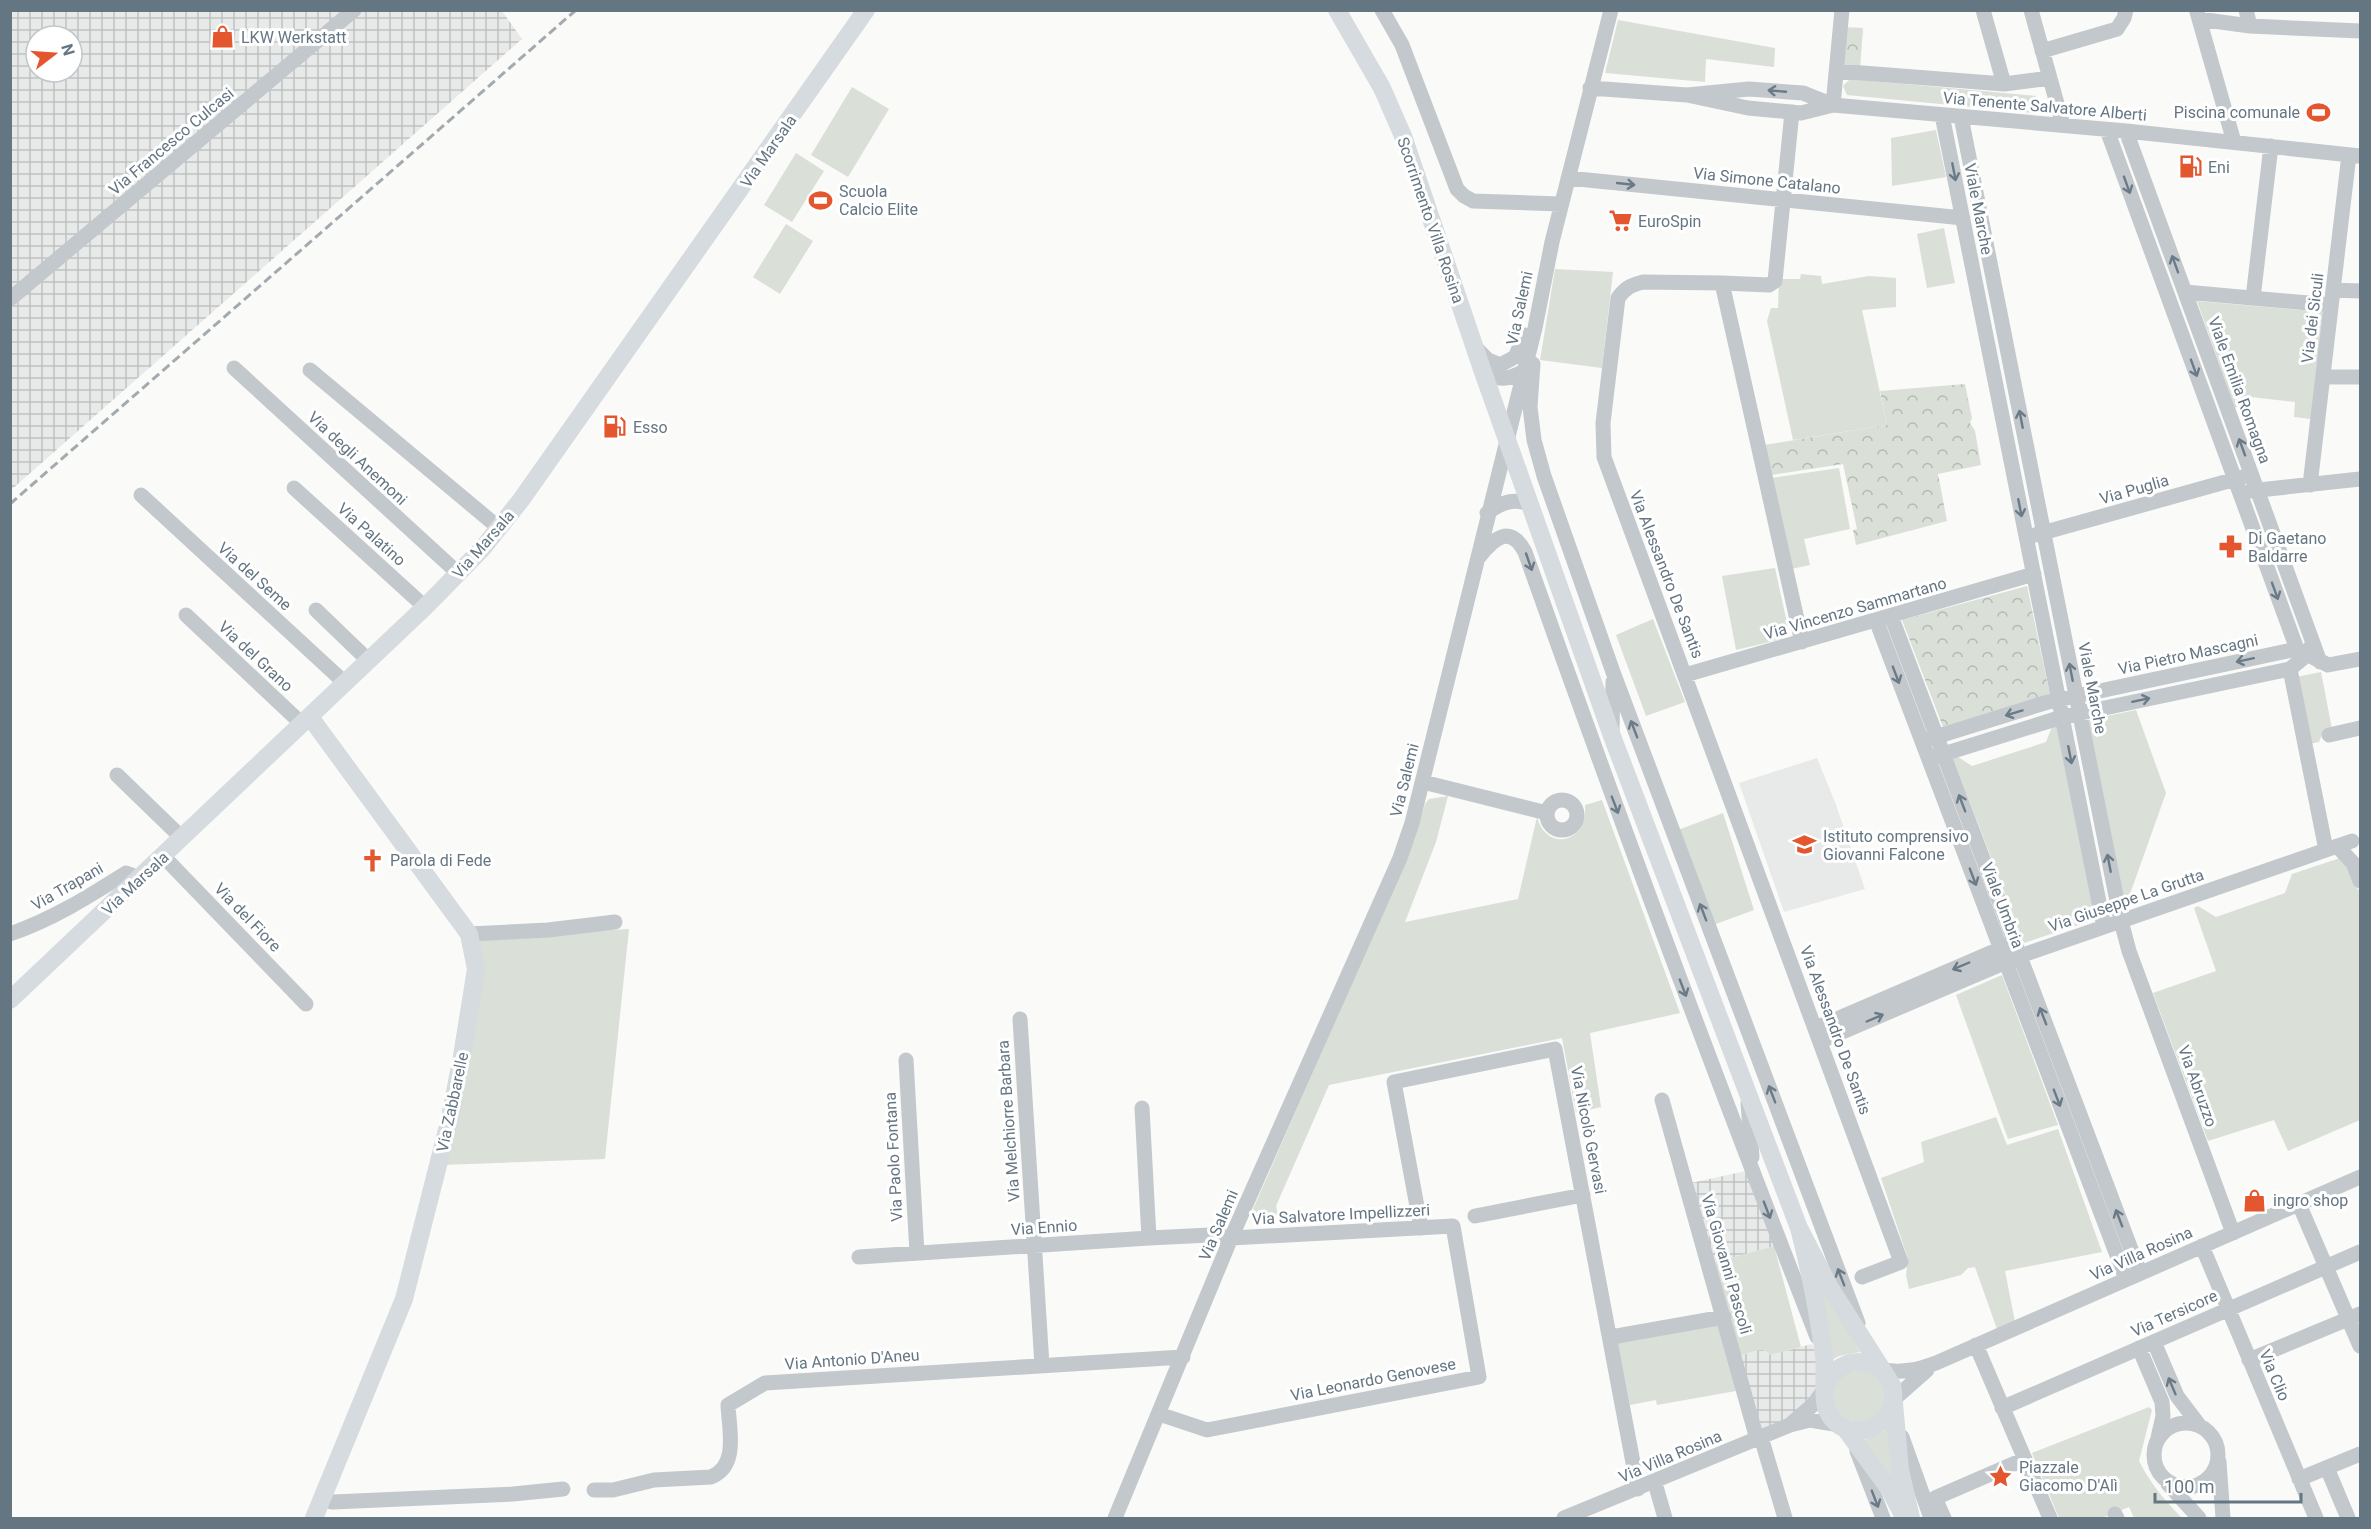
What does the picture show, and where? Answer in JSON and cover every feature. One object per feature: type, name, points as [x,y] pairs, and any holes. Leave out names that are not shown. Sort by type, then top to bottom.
[{"type":"main road","name":"Via Marsala","points":[[10,1000],[426,607],[459,574],[499,528],[724,214],[866,10]]},
{"type":"main road","name":"Scorrimento Villa Rosina","points":[[1337,10],[1382,88],[1403,136],[1612,736],[1799,1228]]},
{"type":"main road","name":"Via Zabbarelle","points":[[306,720],[469,934],[476,969],[450,1118],[404,1299],[314,1518]]},
{"type":"main road","points":[[1799,1228],[1829,1286],[1892,1385],[1900,1470],[1911,1518]]},
{"type":"main road","points":[[1799,1228],[1813,1283],[1824,1354],[1826,1405],[1834,1420],[1846,1431],[1890,1490],[1904,1518]]},
{"type":"main road","points":[[1825,1387],[1831,1375],[1839,1367],[1849,1362],[1860,1361],[1882,1369]]},
{"type":"main road","points":[[1846,1431],[1860,1431],[1875,1427],[1887,1416],[1894,1404]]},
{"type":"street","name":"Via Francesco Culcasi","points":[[13,290],[354,10]]},
{"type":"street","points":[[1382,10],[1402,45],[1457,189],[1473,201],[1562,204]]},
{"type":"street","name":"Via Salemi","points":[[1115,1518],[1231,1238],[1400,858],[1412,823],[1535,328],[1539,302],[1590,88],[1611,10]]},
{"type":"street","points":[[1833,105],[1842,10]]},
{"type":"street","points":[[1983,10],[2004,84]]},
{"type":"street","points":[[2031,10],[2063,125]]},
{"type":"street","points":[[2042,51],[2117,29],[2126,10]]},
{"type":"street","points":[[2246,10],[2250,26]]},
{"type":"street","points":[[2234,142],[2198,15],[2250,26],[2361,31]]},
{"type":"street","name":"Via Tenente Salvatore Alberti","points":[[1836,71],[2004,84],[2050,78]]},
{"type":"street","name":"Via Tenente Salvatore Alberti","points":[[1590,88],[1687,95],[1748,108],[1801,113],[1833,105]]},
{"type":"street","name":"Via Tenente Salvatore Alberti","points":[[1687,95],[1749,89],[1803,93],[1833,105],[2126,131],[2355,155]]},
{"type":"street","points":[[1783,200],[1792,112]]},
{"type":"street","name":"Viale Marche","points":[[1942,115],[2098,901],[2113,924]]},
{"type":"street","name":"Viale Marche","points":[[1961,117],[2080,713],[2113,924]]},
{"type":"street","points":[[1936,756],[2062,717],[2290,669],[2309,652],[2237,486],[2107,130]]},
{"type":"street","name":"Viale Emilia Romagna","points":[[2126,131],[2258,490],[2309,652]]},
{"type":"street","points":[[2253,298],[2271,146]]},
{"type":"street","name":"Via dei Siculi","points":[[2310,485],[2332,297],[2355,155]]},
{"type":"street","name":"Via Simone Catalano","points":[[1568,178],[1963,218]]},
{"type":"street","name":"Via Alessandro De Santis","points":[[1783,200],[1774,281],[1769,285],[1643,282],[1624,290],[1618,298],[1603,423],[1604,457],[1819,1034],[1901,1262],[1862,1276]]},
{"type":"street","points":[[1722,283],[1802,642]]},
{"type":"street","points":[[2185,292],[2253,298],[2332,297],[2361,291]]},
{"type":"street","points":[[1475,347],[1493,363],[1500,365],[1509,362],[1519,349],[1539,302]]},
{"type":"street","points":[[1981,309],[1999,306]]},
{"type":"street","points":[[1535,328],[1530,407],[1534,440],[1545,476],[1613,672],[1869,1351]]},
{"type":"street","name":"Via degli Anemoni","points":[[234,368],[459,574]]},
{"type":"street","points":[[310,370],[499,528]]},
{"type":"street","points":[[1494,487],[1496,442],[1486,379],[1507,379],[1524,371]]},
{"type":"street","points":[[2323,377],[2361,377]]},
{"type":"street","points":[[2011,459],[2028,455]]},
{"type":"street","points":[[2237,486],[2252,475]]},
{"type":"street","points":[[2237,486],[2258,490],[2361,479]]},
{"type":"street","name":"Via Puglia","points":[[2026,536],[2237,486]]},
{"type":"street","name":"Via Palatino","points":[[294,488],[426,607]]},
{"type":"street","name":"Via del Seme","points":[[141,495],[345,683]]},
{"type":"street","points":[[1488,513],[1502,503],[1511,501],[1530,504]]},
{"type":"street","points":[[1476,562],[1492,541],[1500,536],[1511,536],[1519,541],[1526,552],[1603,772],[1754,1176],[1824,1354]]},
{"type":"street","name":"Via Vincenzo Sammartano","points":[[1685,675],[2034,574]]},
{"type":"street","points":[[316,610],[369,661]]},
{"type":"street","name":"Via del Grano","points":[[186,615],[306,720]]},
{"type":"street","name":"Viale Umbria","points":[[1883,618],[2133,1276]]},
{"type":"street","name":"Via Pietro Mascagni","points":[[1929,739],[2059,700],[2309,652],[2328,665],[2361,658]]},
{"type":"street","points":[[2290,669],[2331,848],[2354,863],[2360,880]]},
{"type":"street","points":[[1612,736],[1613,672]]},
{"type":"street","points":[[2330,735],[2361,728]]},
{"type":"street","points":[[117,775],[182,838]]},
{"type":"street","points":[[1423,782],[1547,813]]},
{"type":"street","name":"Via Giuseppe La Grutta","points":[[1819,1034],[2010,952],[2113,924],[2352,841]]},
{"type":"street","name":"Via del Fiore","points":[[163,856],[306,1004]]},
{"type":"street","name":"Via Trapani","points":[[10,934],[67,910],[126,873],[140,878]]},
{"type":"street","points":[[469,934],[548,930],[615,922]]},
{"type":"street","name":"Via Abruzzo","points":[[2113,924],[2129,951],[2233,1233]]},
{"type":"street","name":"Via Melchiorre Barbara","points":[[1020,1018],[1042,1365]]},
{"type":"street","name":"Via Nicolò Gervasi","points":[[1420,1228],[1394,1082],[1556,1049],[1638,1489]]},
{"type":"street","name":"Via Paolo Fontana","points":[[906,1060],[917,1253]]},
{"type":"street","points":[[1747,1091],[1754,1176]]},
{"type":"street","name":"Via Giovanni Pascoli","points":[[1662,1100],[1759,1438],[1785,1518]]},
{"type":"street","points":[[1142,1108],[1149,1238]]},
{"type":"street","name":"Via Villa Rosina","points":[[1882,1369],[1900,1373],[1936,1363],[2361,1177]]},
{"type":"street","points":[[1474,1216],[1583,1195]]},
{"type":"street","points":[[2299,1204],[2326,1267],[2355,1317],[2361,1346]]},
{"type":"street","name":"Via Salvatore Impellizzeri","points":[[1231,1238],[1453,1226]]},
{"type":"street","name":"Via Leonardo Genovese","points":[[1159,1414],[1207,1430],[1479,1377],[1453,1226]]},
{"type":"street","name":"Via Ennio","points":[[859,1257],[1149,1238],[1210,1235],[1231,1238]]},
{"type":"street","name":"Via Clio","points":[[2202,1246],[2316,1518]]},
{"type":"street","name":"Via Tersicore","points":[[2002,1407],[2361,1252]]},
{"type":"street","points":[[1611,1337],[1724,1317]]},
{"type":"street","points":[[2249,1360],[2355,1317]]},
{"type":"street","points":[[2154,1342],[2177,1395],[2199,1425],[2215,1439],[2218,1449],[2223,1518]]},
{"type":"street","points":[[1976,1345],[2050,1518]]},
{"type":"street","points":[[2139,1348],[2162,1401],[2163,1416],[2154,1447],[2154,1458],[2162,1477],[2199,1518]]},
{"type":"street","name":"Via Antonio D'Aneu","points":[[594,1490],[613,1490],[654,1480],[711,1477],[719,1474],[727,1464],[730,1455],[728,1406],[765,1383],[1183,1357]]},
{"type":"street","name":"Via Villa Rosina","points":[[1894,1404],[1936,1363]]},
{"type":"street","name":"Via Villa Rosina","points":[[1790,1425],[1815,1404],[1825,1387]]},
{"type":"street","points":[[1894,1404],[1931,1518]]},
{"type":"street","name":"Via Villa Rosina","points":[[1564,1518],[1655,1483],[1790,1425],[1810,1420],[1846,1431]]},
{"type":"street","points":[[2158,1438],[2166,1429],[2176,1424],[2188,1422],[2199,1425]]},
{"type":"street","points":[[1846,1431],[1883,1518]]},
{"type":"street","points":[[2299,1479],[2361,1454]]},
{"type":"street","points":[[1944,1518],[1935,1498],[2025,1459]]},
{"type":"street","points":[[2162,1477],[2181,1487],[2201,1484],[2216,1469],[2219,1459]]},
{"type":"street","points":[[2327,1468],[2348,1518]]},
{"type":"street","points":[[1655,1483],[1665,1518]]},
{"type":"street","points":[[322,1500],[333,1502],[491,1495],[562,1489]]},
{"type":"shaded area","points":[[11,11],[502,11],[522,39],[11,490]]},
{"type":"shaded area","name":"Istituto comprensivo Giovanni Falcone","points":[[1817,758],[1865,889],[1784,912],[1739,783]]},
{"type":"shaded area","points":[[1746,1171],[1774,1246],[1713,1263],[1691,1183]]},
{"type":"shaded area","points":[[1812,1344],[1817,1357],[1817,1387],[1809,1402],[1796,1415],[1761,1432],[1738,1356],[1762,1349],[1771,1355]]},
{"type":"green space","points":[[1618,20],[1775,48],[1774,67],[1706,59],[1705,82],[1605,73]]},
{"type":"green space","points":[[1844,27],[1863,28],[1860,68],[1840,66]]},
{"type":"green space","points":[[1850,79],[2036,96],[2042,106],[2035,113],[1847,95],[1843,86]]},
{"type":"green space","points":[[852,87],[889,109],[848,177],[811,155]]},
{"type":"green space","points":[[1936,130],[1946,177],[1892,186],[1891,138]]},
{"type":"green space","points":[[796,153],[824,171],[792,222],[764,205]]},
{"type":"green space","points":[[786,224],[813,241],[780,294],[753,277]]},
{"type":"green space","points":[[1944,228],[1955,283],[1927,288],[1917,234]]},
{"type":"green space","points":[[1555,269],[1613,272],[1602,368],[1540,360]]},
{"type":"green space","points":[[1801,274],[1821,276],[1822,284],[1869,276],[1896,278],[1896,307],[1862,310],[1887,425],[1793,440],[1767,321],[1771,308],[1778,308],[1779,279],[1800,279]]},
{"type":"green space","points":[[2197,301],[2324,312],[2311,419],[2294,417],[2295,402],[2251,397],[2235,408]]},
{"type":"green space","points":[[1965,384],[1972,418],[1970,423],[1975,431],[1981,465],[1938,474],[1947,521],[1856,545],[1853,530],[1857,529],[1843,464],[1772,475],[1764,445],[1887,425],[1880,391]]},
{"type":"green space","points":[[1839,468],[1850,529],[1804,539],[1810,565],[1791,569],[1771,478]]},
{"type":"green space","points":[[1775,568],[1789,632],[1782,639],[1736,650],[1722,576]]},
{"type":"green space","points":[[2027,586],[2050,695],[1943,727],[1902,620]]},
{"type":"green space","points":[[1653,619],[1685,702],[1646,716],[1616,635]]},
{"type":"green space","points":[[2321,672],[2332,729],[2323,732],[2319,742],[2309,744],[2296,677]]},
{"type":"green space","points":[[2136,710],[2166,793],[2125,908],[2088,720]]},
{"type":"green space","points":[[2057,723],[2097,919],[2024,943],[1952,756],[1955,755],[1972,766],[2046,742],[2053,724]]},
{"type":"green space","points":[[1448,796],[1436,842],[1405,922],[1518,899],[1537,817],[1542,828],[1549,835],[1557,839],[1566,839],[1580,828],[1585,805],[1602,800],[1680,1013],[1590,1033],[1601,1107],[1576,1113],[1562,1038],[1329,1085],[1276,1206],[1278,1215],[1258,1217],[1253,1209],[1391,894],[1425,804],[1429,799]]},
{"type":"green space","points":[[1723,813],[1754,910],[1713,925],[1678,830]]},
{"type":"green space","points":[[2343,857],[2360,891],[2360,1120],[2288,1151],[2274,1120],[2208,1141],[2153,993],[2216,971],[2194,908],[2198,906],[2216,917],[2285,893],[2292,874]]},
{"type":"green space","points":[[629,929],[605,1159],[443,1165],[477,938]]},
{"type":"green space","points":[[2002,975],[2058,1125],[2008,1139],[1956,995]]},
{"type":"green space","points":[[1996,1117],[2007,1145],[2058,1129],[2102,1252],[2005,1271],[2015,1322],[1997,1329],[1975,1267],[1968,1268],[1961,1275],[1909,1289],[1906,1275],[1908,1259],[1881,1178],[1924,1162],[1921,1142]]},
{"type":"green space","points":[[1774,1246],[1801,1347],[1771,1355],[1762,1349],[1738,1356],[1713,1263]]},
{"type":"green space","points":[[1817,1277],[1860,1352],[1839,1356],[1832,1360]]},
{"type":"green space","points":[[1718,1321],[1736,1391],[1657,1405],[1656,1400],[1630,1405],[1617,1340]]},
{"type":"green space","points":[[1869,1368],[1885,1382],[1888,1404],[1865,1426],[1835,1415],[1831,1384],[1838,1375]]},
{"type":"green space","points":[[2149,1407],[2152,1410],[2139,1461],[2158,1491],[2182,1518],[2134,1518],[2129,1507],[2102,1518],[2059,1518],[2032,1453]]},
{"type":"green space","points":[[1889,1426],[1898,1490],[1864,1440],[1883,1432]]},
{"type":"railway","points":[[10,504],[576,10]]},
{"type":"place","name":"LKW Werkstatt","points":[[223,37]]},
{"type":"place","name":"Piscina comunale","points":[[2318,112]]},
{"type":"place","name":"Eni","points":[[2190,167]]},
{"type":"place","name":"Scuola Calcio Elite","points":[[821,200]]},
{"type":"place","name":"EuroSpin","points":[[1620,221]]},
{"type":"place","name":"Esso","points":[[615,427]]},
{"type":"place","name":"Di Gaetano Baldarre","points":[[2230,547]]},
{"type":"place","name":"Istituto comprensivo Giovanni Falcone","points":[[1805,845]]},
{"type":"place","name":"Parola di Fede","points":[[372,860]]},
{"type":"place","name":"ingro shop","points":[[2255,1200]]},
{"type":"place","name":"Piazzale Giacomo D'Alì","points":[[2001,1476]]}]
